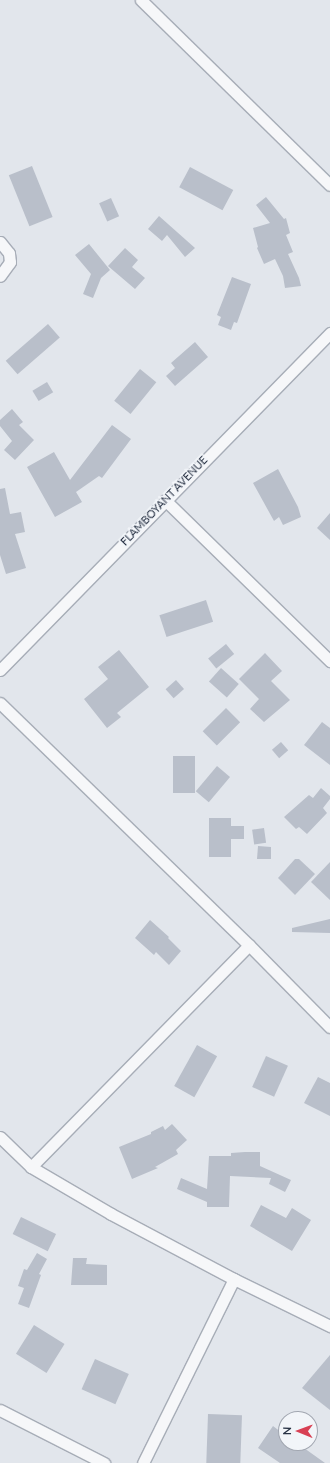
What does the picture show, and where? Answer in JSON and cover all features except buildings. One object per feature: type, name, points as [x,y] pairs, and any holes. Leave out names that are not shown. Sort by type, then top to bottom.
[{"type":"street","points":[[141,0],[330,185]]},
{"type":"street","points":[[0,242],[9,253],[10,262],[0,276]]},
{"type":"street","name":"FLAMBOYANT AVENUE","points":[[0,670],[330,333]]},
{"type":"street","points":[[165,500],[330,661]]},
{"type":"street","points":[[0,703],[249,945],[330,1027]]},
{"type":"street","points":[[32,1167],[249,945]]},
{"type":"street","points":[[0,1137],[32,1167],[111,1214],[234,1279],[330,1326]]},
{"type":"street","points":[[143,1463],[234,1279]]},
{"type":"street","points":[[0,1410],[104,1463]]}]
